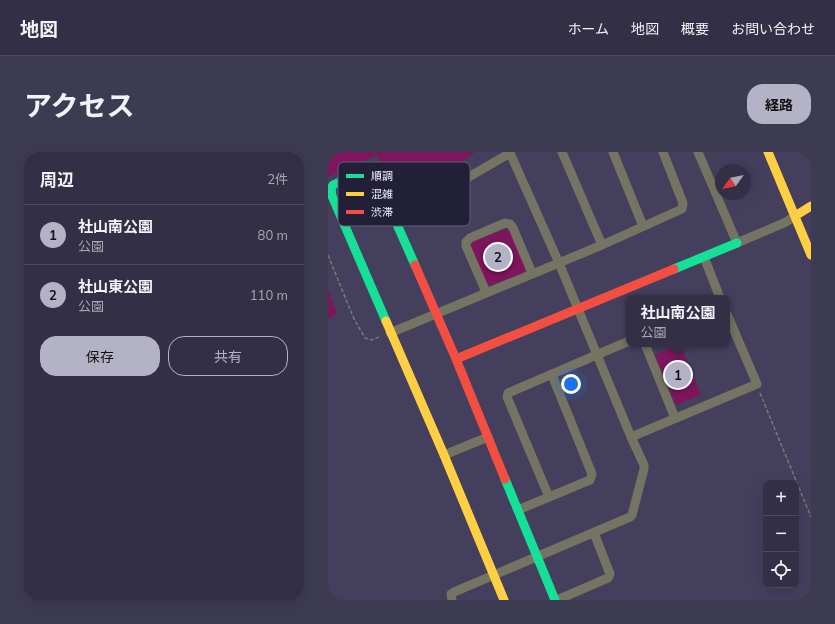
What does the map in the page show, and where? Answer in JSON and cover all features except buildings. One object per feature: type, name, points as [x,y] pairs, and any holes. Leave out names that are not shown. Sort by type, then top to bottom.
[{"type":"street","points":[[562,152],[602,245]]},
{"type":"street","points":[[613,152],[644,226]]},
{"type":"street","points":[[390,333],[602,245],[682,209],[683,203],[663,152]]},
{"type":"street","points":[[698,152],[736,243]]},
{"type":"street","points":[[768,152],[811,255]]},
{"type":"street","points":[[452,600],[451,594],[454,592],[630,517],[632,515],[644,465],[511,153],[470,177]]},
{"type":"street","points":[[338,182],[333,184],[331,188],[332,196],[338,210]]},
{"type":"street","points":[[456,359],[786,222],[811,206]]},
{"type":"street","points":[[486,292],[466,246],[466,242],[470,238],[505,223],[510,224],[513,228],[532,273]]},
{"type":"street","points":[[345,226],[444,455],[504,600]]},
{"type":"street","points":[[398,226],[456,359],[556,600],[608,578],[610,574],[594,533]]},
{"type":"street","points":[[704,257],[719,295]]},
{"type":"street","points":[[631,437],[756,384],[730,321]]},
{"type":"street","points":[[549,497],[507,397],[508,394],[626,342]]},
{"type":"street","points":[[646,347],[675,418]]},
{"type":"street","points":[[518,510],[590,480],[592,474],[552,375]]},
{"type":"street","points":[[444,455],[488,437]]},
{"type":"path","points":[[328,254],[354,319],[365,338],[372,340],[390,333]]},
{"type":"path","points":[[756,384],[811,517]]},
{"type":"shaded area","points":[[328,152],[475,152],[462,162],[380,162],[377,155],[361,162],[338,162],[338,173],[328,177]]},
{"type":"shaded area","points":[[506,229],[511,231],[526,268],[523,273],[491,285],[486,284],[471,246],[473,241]]},
{"type":"shaded area","points":[[328,289],[337,314],[328,318]]},
{"type":"shaded area","points":[[673,347],[681,347],[701,395],[676,405],[655,355]]},
{"type":"traffic: fast","points":[[338,183],[331,188],[332,196],[338,210]]},
{"type":"traffic: fast","points":[[345,226],[386,321]]},
{"type":"traffic: fast","points":[[398,226],[415,265]]},
{"type":"traffic: fast","points":[[674,269],[737,243]]},
{"type":"traffic: fast","points":[[505,479],[555,600]]},
{"type":"traffic: slow","points":[[768,152],[811,255]]},
{"type":"traffic: slow","points":[[795,216],[811,206]]},
{"type":"traffic: slow","points":[[386,321],[444,455],[504,600]]},
{"type":"traffic: jam","points":[[415,265],[456,359],[505,479]]},
{"type":"traffic: jam","points":[[456,359],[674,269]]},
{"type":"place","name":"社山東公園","points":[[498,257]]},
{"type":"place","name":"社山南公園","points":[[678,375]]}]
